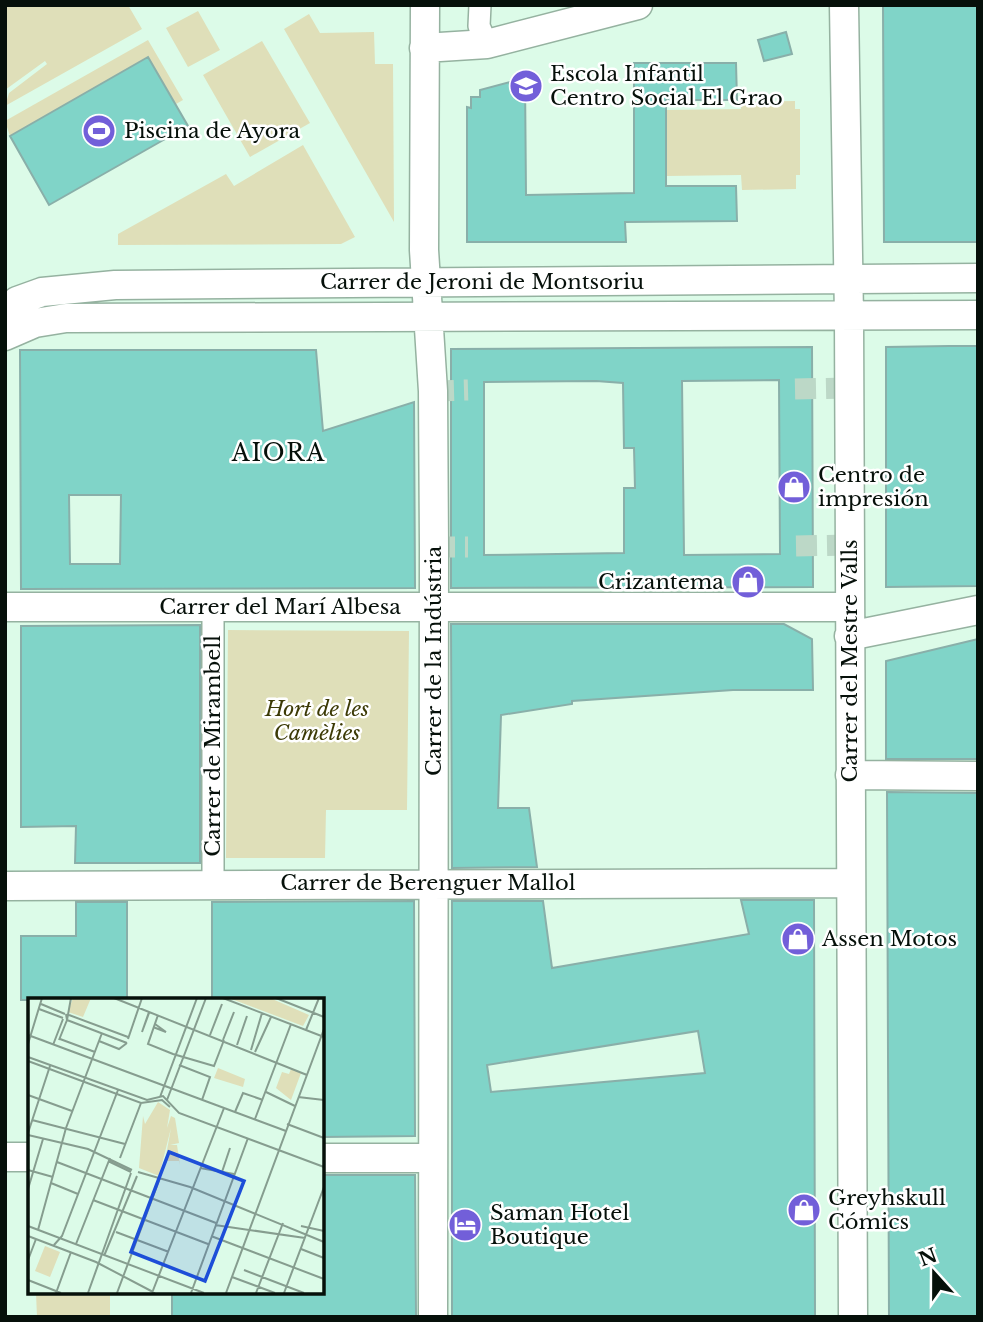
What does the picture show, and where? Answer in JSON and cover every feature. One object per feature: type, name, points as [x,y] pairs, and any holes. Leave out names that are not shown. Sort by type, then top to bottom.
[{"type":"street","name":"Carrer de la Indústria","points":[[425,5],[424,250],[433,391],[433,1317]]},
{"type":"street","points":[[481,5],[479,26],[487,44]]},
{"type":"street","points":[[424,48],[487,44],[638,5]]},
{"type":"street","name":"Carrer del Mestre Valls","points":[[844,5],[849,317],[853,1317]]},
{"type":"street","name":"Carrer de Jeroni de Montsoriu","points":[[5,326],[17,301],[42,292],[80,291],[115,285],[978,278]]},
{"type":"street","name":"Carrer de Jeroni de Montsoriu","points":[[5,336],[35,323],[66,318],[978,315]]},
{"type":"street","name":"Carrer del Marí Albesa","points":[[5,607],[849,607]]},
{"type":"street","name":"Carrer de Mirambell","points":[[214,607],[214,885]]},
{"type":"street","points":[[849,636],[978,610]]},
{"type":"street","points":[[850,775],[978,776]]},
{"type":"street","name":"Carrer de Berenguer Mallol","points":[[5,886],[433,882],[851,883]]},
{"type":"street","points":[[5,1157],[28,1157]]},
{"type":"street","points":[[324,1158],[433,1158]]},
{"type":"green space","points":[[5,5],[128,5],[142,29],[5,106],[9,93],[47,64],[45,61],[5,90]]},
{"type":"green space","points":[[198,11],[220,50],[188,67],[166,28]]},
{"type":"green space","points":[[309,14],[320,33],[374,32],[375,64],[393,64],[394,222],[284,29]]},
{"type":"green space","points":[[148,40],[183,100],[176,104],[148,57],[10,136],[5,121]]},
{"type":"green space","points":[[262,41],[310,123],[250,157],[203,75]]},
{"type":"green space","points":[[795,101],[795,109],[800,109],[800,175],[796,175],[796,189],[742,190],[741,175],[667,176],[667,110],[741,109],[741,102]]},
{"type":"green space","points":[[303,145],[355,237],[341,244],[118,245],[118,234],[226,174],[234,186]]},
{"type":"green space","name":"Hort de les Camèlies","points":[[228,630],[409,631],[407,810],[326,810],[325,858],[226,858]]},
{"type":"green space","points":[[36,1294],[110,1294],[110,1317],[37,1317]]},
{"type":"building","points":[[883,5],[978,5],[978,242],[884,242]]},
{"type":"building","points":[[786,32],[792,54],[764,61],[758,40]]},
{"type":"building","name":"Piscina de Ayora","points":[[148,57],[188,126],[49,205],[10,136]]},
{"type":"building","points":[[634,63],[736,63],[737,100],[666,100],[666,186],[736,186],[737,221],[625,222],[626,242],[467,242],[467,107],[471,108],[471,97],[480,97],[480,90],[525,78],[526,195],[634,193]]},
{"type":"building","points":[[978,346],[978,586],[886,587],[886,347]]},
{"type":"building","points":[[812,347],[813,587],[451,588],[451,349]],"holes":[[[779,380],[780,554],[684,555],[682,381]],[[484,382],[623,383],[624,448],[634,448],[635,488],[624,488],[624,553],[484,555]]]},
{"type":"building","points":[[20,350],[316,350],[323,431],[414,402],[415,588],[21,589]],"holes":[[[69,495],[121,495],[120,564],[70,564]]]},
{"type":"building","points":[[451,624],[784,624],[812,639],[813,690],[733,690],[572,701],[572,704],[501,715],[498,808],[529,808],[537,867],[452,868]]},
{"type":"building","points":[[200,625],[200,863],[75,863],[76,826],[21,827],[21,626]]},
{"type":"building","points":[[978,639],[978,759],[886,759],[886,661]]},
{"type":"building","points":[[887,792],[978,793],[978,1317],[889,1317]]},
{"type":"building","points":[[741,900],[814,900],[815,1317],[452,1317],[452,901],[543,901],[552,968],[749,934]],"holes":[[[698,1031],[705,1073],[491,1092],[487,1065]]]},
{"type":"building","points":[[414,901],[415,1136],[324,1137],[324,998],[212,998],[212,902]]},
{"type":"building","points":[[76,902],[127,902],[127,998],[21,1000],[21,936],[76,936]]},
{"type":"building","points":[[324,1175],[415,1175],[416,1317],[172,1317],[172,1294],[324,1294]]},
{"type":"tunnel","points":[[795,389],[848,388]]},
{"type":"tunnel","points":[[433,391],[468,390]]},
{"type":"tunnel","points":[[796,546],[850,545]]},
{"type":"tunnel","points":[[434,547],[468,547]]},
{"type":"place","name":"Escola Infantil Centro Social El Grao","points":[[526,86]]},
{"type":"place","name":"Piscina de Ayora","points":[[99,131]]},
{"type":"place","name":"Centro de impresión","points":[[794,487]]},
{"type":"place","name":"Crizantema","points":[[748,582]]},
{"type":"place","name":"Assen Motos","points":[[798,939]]},
{"type":"place","name":"Greyhskull Cómics","points":[[804,1210]]},
{"type":"place","name":"Saman Hotel Boutique","points":[[465,1225]]},
{"type":"district","name":"AIORA","points":[[279,453]]}]
